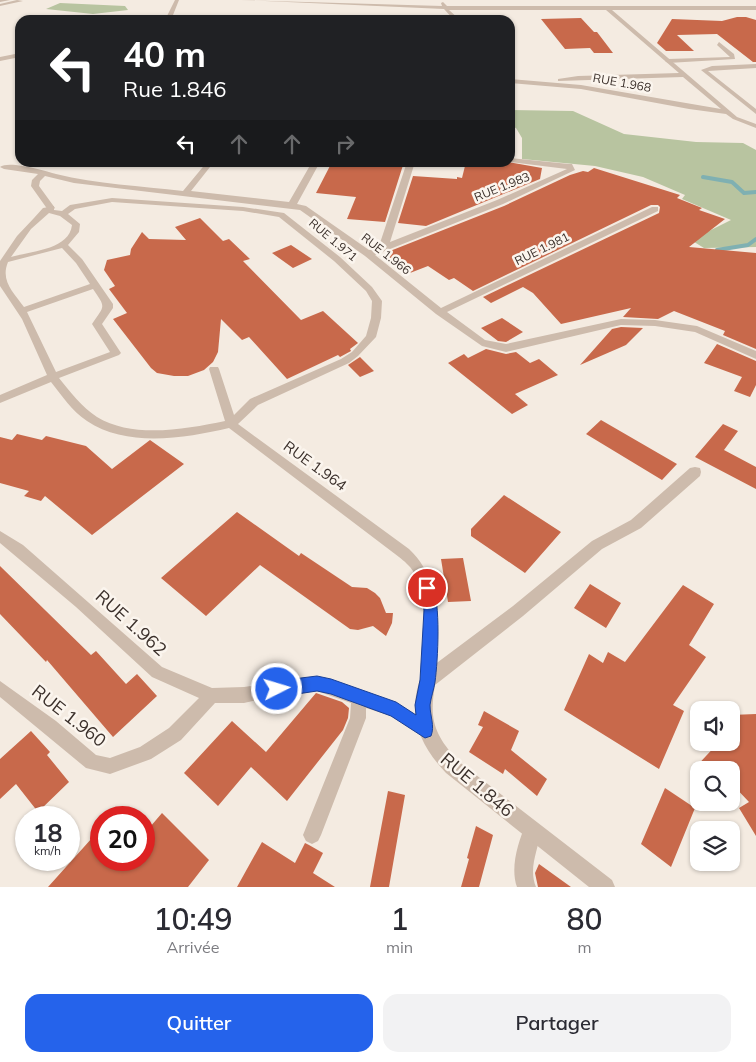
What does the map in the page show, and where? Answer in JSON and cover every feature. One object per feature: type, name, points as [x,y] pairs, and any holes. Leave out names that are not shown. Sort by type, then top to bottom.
[{"type":"street","points":[[0,3],[8,0]]},
{"type":"street","points":[[170,15],[177,0]]},
{"type":"street","points":[[243,0],[445,8],[756,8]]},
{"type":"street","points":[[442,0],[445,8],[452,15]]},
{"type":"street","points":[[608,8],[735,118],[756,126]]},
{"type":"street","points":[[0,59],[15,56]]},
{"type":"street","points":[[547,82],[578,78],[685,75]]},
{"type":"street","name":"RUE 1.968","points":[[515,81],[547,82],[622,93],[689,107],[729,112]]},
{"type":"street","name":"RUE 1.983","points":[[368,254],[500,202],[572,170],[569,166],[515,160]]},
{"type":"street","name":"RUE 1.966","points":[[1,166],[15,161]]},
{"type":"street","name":"RUE 1.966","points":[[1,166],[30,170],[42,175],[74,181],[292,205],[303,208],[368,254],[482,343],[506,348],[622,322],[655,323],[696,329],[756,355]]},
{"type":"street","points":[[184,194],[207,167]]},
{"type":"street","points":[[292,205],[313,167]]},
{"type":"street","points":[[383,249],[409,167]]},
{"type":"street","points":[[42,175],[36,180],[35,186],[48,209]]},
{"type":"street","name":"RUE 1.981","points":[[440,312],[655,209]]},
{"type":"street","points":[[428,680],[518,611],[597,545],[636,524],[695,472]]},
{"type":"street","name":"RUE 1.846","points":[[428,680],[423,705],[425,730],[436,750],[452,767],[605,887]]},
{"type":"lane","points":[[0,3],[21,2],[19,0]]},
{"type":"lane","points":[[668,60],[732,58],[732,55],[719,44]]},
{"type":"lane","points":[[756,66],[704,70],[756,112]]},
{"type":"lane","points":[[746,105],[756,104]]},
{"type":"lane","name":"RUE 1.971","points":[[63,214],[73,207],[112,200],[234,208],[281,216],[302,230],[369,289],[377,301],[376,318],[371,337],[355,354],[345,361],[254,402],[231,424]]},
{"type":"lane","points":[[4,261],[64,245],[75,232],[76,224],[63,214],[48,209],[13,245],[4,261],[0,275],[3,290],[22,311],[54,377],[73,404],[93,420],[110,427],[134,432],[172,434],[231,424],[214,369]]},
{"type":"lane","points":[[0,398],[116,353],[97,324],[108,308],[108,304],[80,261],[64,245]]},
{"type":"lane","points":[[22,311],[96,285]]},
{"type":"lane","name":"RUE 1.964","points":[[231,424],[404,553],[419,568],[427,588],[430,610],[428,680]]},
{"type":"lane","name":"RUE 1.962","points":[[0,536],[18,549],[157,672],[212,696],[244,695],[261,690],[317,684],[396,710],[425,730]]},
{"type":"lane","name":"RUE 1.960","points":[[0,688],[92,762],[110,766],[145,752],[175,734],[212,696]]},
{"type":"lane","points":[[312,835],[358,718],[359,697]]},
{"type":"lane","points":[[527,887],[524,883],[523,872],[532,830]]},
{"type":"green space","points":[[60,3],[125,6],[128,10],[93,14],[46,9]]},
{"type":"green space","points":[[515,110],[573,111],[624,134],[696,142],[743,143],[756,150],[756,247],[704,248],[691,240],[731,220],[682,199],[685,195],[643,177],[595,166],[522,159],[522,138],[516,128]]},
{"type":"building","points":[[737,17],[756,20],[756,62],[753,62],[717,34],[677,35],[694,51],[666,51],[657,43],[672,19],[722,21]]},
{"type":"building","points":[[581,18],[594,32],[597,32],[613,53],[594,53],[590,48],[565,49],[541,19]]},
{"type":"building","points":[[515,163],[542,168],[540,179],[426,226],[398,223],[413,176],[462,178],[465,167],[515,167]]},
{"type":"building","points":[[329,167],[402,167],[385,222],[347,219],[356,197],[316,193]]},
{"type":"building","points":[[594,168],[680,195],[677,198],[702,208],[699,210],[725,219],[689,247],[756,253],[756,349],[723,335],[725,331],[674,311],[658,319],[623,317],[631,308],[561,324],[533,293],[523,287],[491,303],[483,297],[659,213],[660,207],[658,205],[651,205],[473,291],[454,278],[449,280],[428,266],[410,273],[387,260],[390,251],[504,206],[570,175],[583,171],[588,172]]},
{"type":"building","points":[[200,218],[223,241],[229,239],[250,259],[243,261],[301,320],[323,311],[358,343],[350,349],[351,351],[340,357],[338,355],[287,379],[249,337],[242,340],[221,319],[218,352],[213,362],[204,370],[188,376],[157,373],[113,319],[127,313],[109,289],[115,286],[104,270],[107,260],[130,255],[131,249],[142,232],[149,239],[186,240],[175,227]]},
{"type":"building","points":[[291,245],[312,259],[293,268],[272,253]]},
{"type":"building","points":[[502,318],[523,332],[506,342],[498,341],[481,328]]},
{"type":"building","points":[[621,327],[643,328],[626,345],[580,365],[612,329]]},
{"type":"building","points":[[717,344],[756,361],[756,385],[750,397],[734,391],[742,377],[704,363]]},
{"type":"building","points":[[486,349],[506,354],[516,352],[530,363],[539,359],[558,375],[515,394],[528,405],[512,414],[448,363],[464,354],[468,358]]},
{"type":"building","points":[[360,357],[374,371],[360,377],[348,365]]},
{"type":"building","points":[[601,420],[677,464],[662,480],[586,434]]},
{"type":"building","points":[[723,424],[738,431],[724,450],[756,467],[756,489],[695,457]]},
{"type":"building","points":[[17,434],[42,440],[46,436],[86,446],[112,469],[150,440],[184,464],[92,535],[45,496],[41,501],[24,496],[29,491],[0,483],[0,437],[12,440]]},
{"type":"building","points":[[504,495],[561,532],[525,573],[471,536],[471,529]]},
{"type":"building","points":[[237,512],[299,556],[301,553],[352,587],[367,588],[375,593],[380,598],[386,613],[393,613],[392,623],[386,636],[373,626],[358,630],[350,629],[260,565],[206,616],[161,578]]},
{"type":"building","points":[[463,558],[471,601],[448,602],[441,559]]},
{"type":"building","points":[[0,566],[91,655],[96,651],[126,684],[137,674],[157,696],[113,737],[47,660],[46,662],[0,614]]},
{"type":"building","points":[[590,584],[621,603],[606,628],[574,608]]},
{"type":"building","points":[[683,585],[714,604],[689,645],[706,657],[673,705],[684,711],[659,769],[564,710],[589,654],[603,663],[608,652],[625,662]]},
{"type":"building","points":[[316,693],[342,702],[349,708],[348,718],[343,730],[287,801],[251,767],[218,806],[184,773],[232,721],[266,752]]},
{"type":"building","points":[[484,711],[519,731],[511,750],[547,779],[537,796],[505,769],[503,774],[469,752],[483,727],[478,725]]},
{"type":"building","points":[[756,714],[756,836],[740,810],[740,807],[749,802],[740,792],[740,761],[701,761],[711,751],[740,751],[740,715]]},
{"type":"building","points":[[31,731],[50,752],[47,755],[69,782],[44,806],[33,806],[16,784],[0,799],[0,759]]},
{"type":"building","points":[[665,788],[690,805],[690,811],[694,811],[671,867],[641,844]]},
{"type":"building","points":[[388,791],[405,795],[389,887],[370,887]]},
{"type":"building","points":[[162,813],[209,860],[188,887],[48,887],[62,871],[80,871],[80,851],[90,840],[90,871],[155,871],[155,821]]},
{"type":"building","points":[[476,826],[493,835],[479,887],[461,887],[469,859],[467,858]]},
{"type":"building","points":[[262,842],[295,863],[305,843],[323,853],[313,873],[335,887],[237,887]]},
{"type":"building","points":[[539,864],[571,887],[538,887],[535,873]]},
{"type":"waterway","points":[[703,177],[732,182],[744,193],[756,192]]},
{"type":"waterway","points":[[717,250],[748,245],[756,239]]},
{"type":"route","points":[[277,689],[317,684],[331,687],[396,710],[425,730],[423,705],[428,680],[430,610],[427,588]]}]
